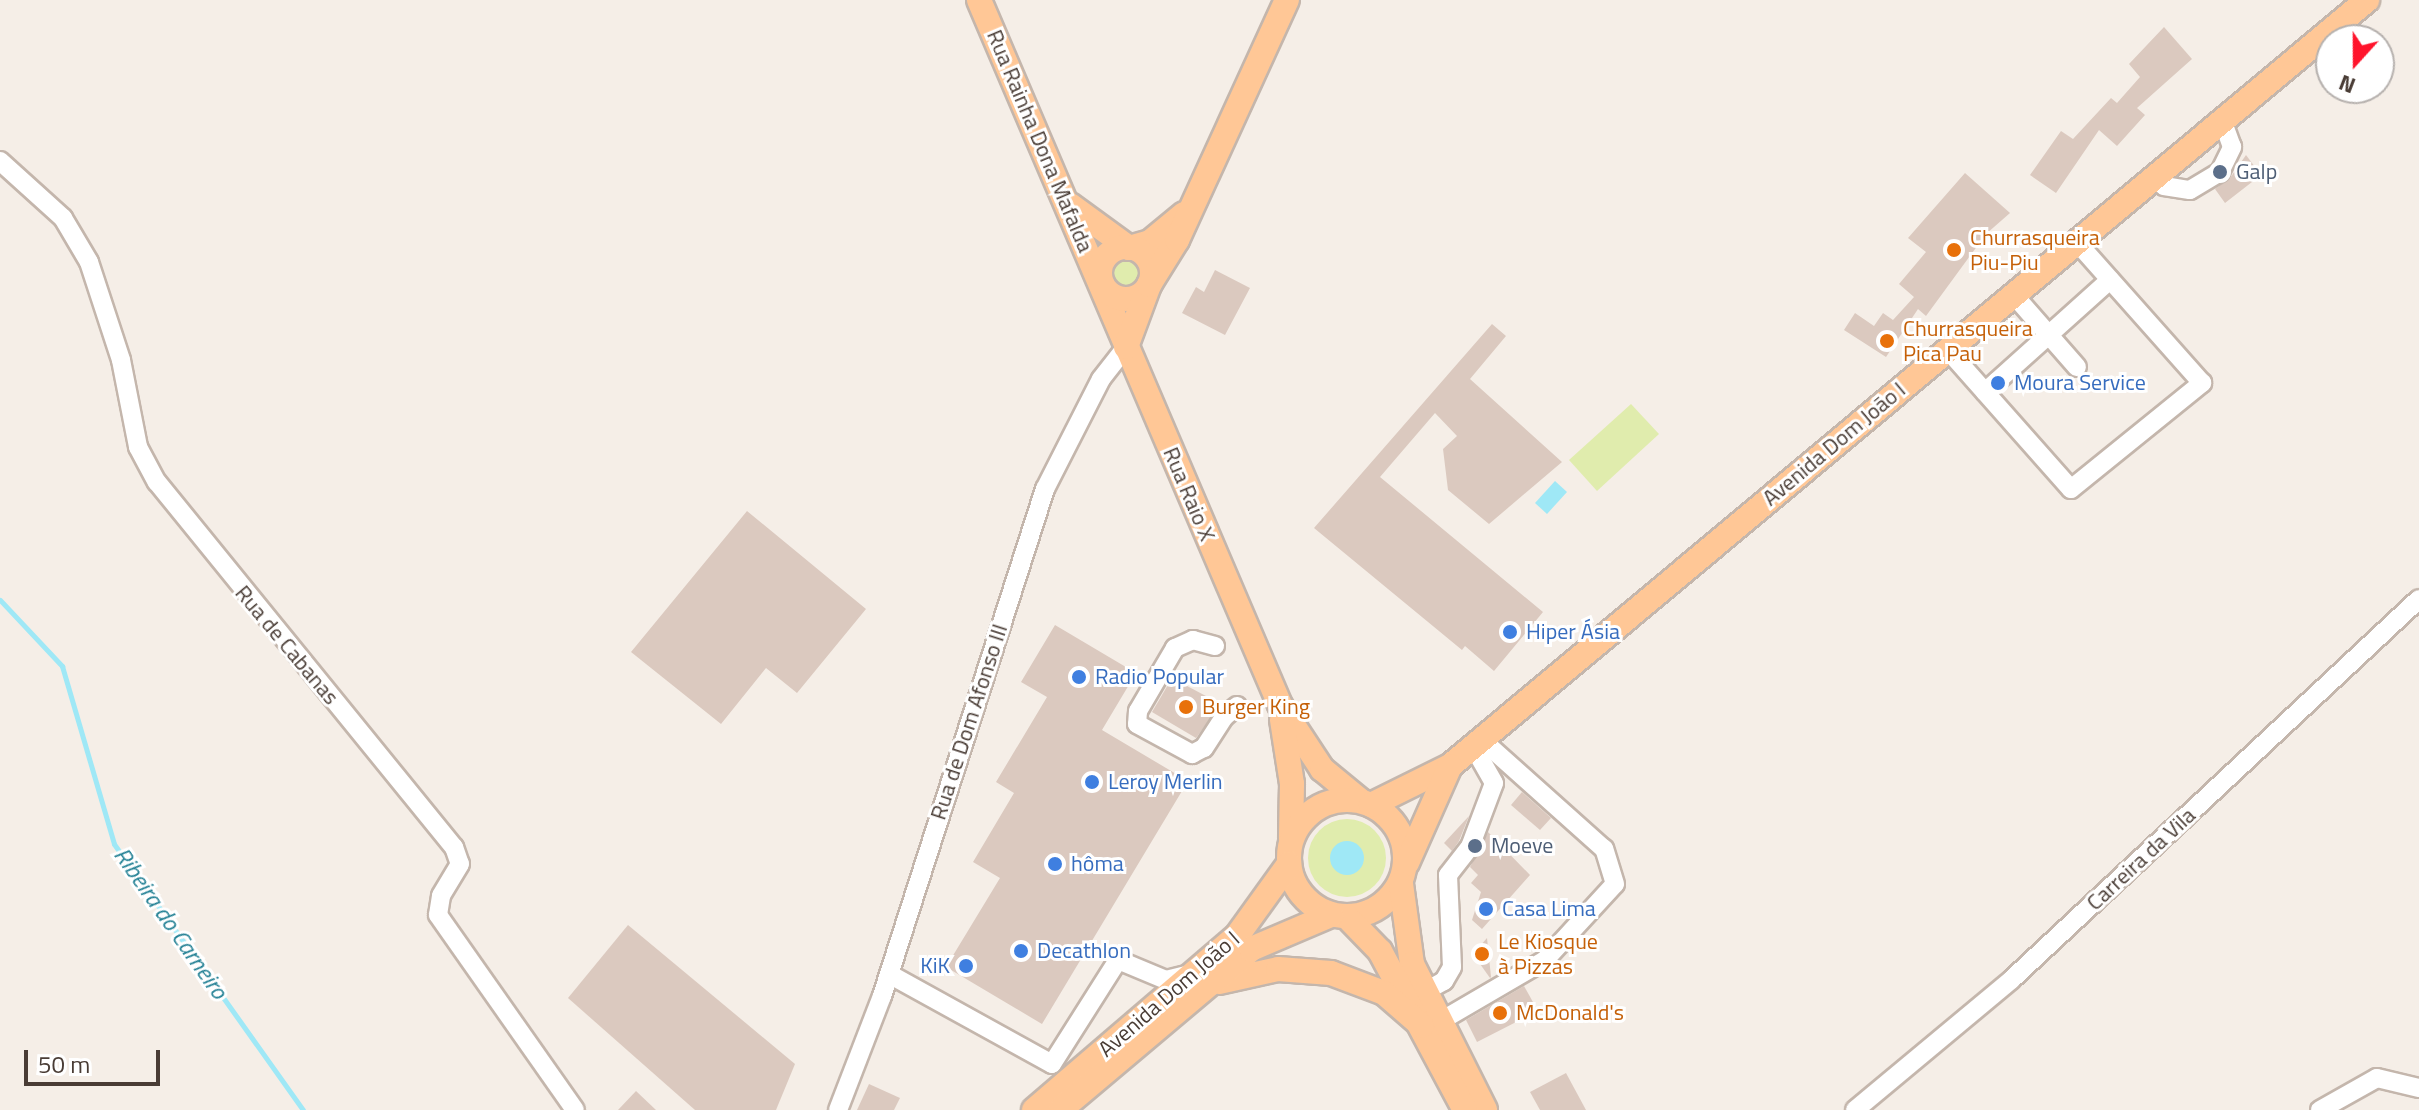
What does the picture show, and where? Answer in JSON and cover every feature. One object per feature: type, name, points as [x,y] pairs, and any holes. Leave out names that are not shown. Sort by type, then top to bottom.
[{"type":"main road","name":"Rua Rainha Dona Mafalda","points":[[979,0],[1101,281]]},
{"type":"main road","points":[[1126,347],[1149,285],[1189,209],[1287,0]]},
{"type":"main road","name":"Avenida Dom João I","points":[[1366,803],[1450,766],[2367,0]]},
{"type":"main road","points":[[1063,197],[1091,225],[1129,248],[1149,261],[1149,285],[1134,298],[1123,299],[1106,290],[1101,281],[1103,261],[1119,248],[1129,248],[1150,242],[1189,209]]},
{"type":"main road","name":"Rua Raio X","points":[[1101,281],[1126,347],[1280,705],[1322,769],[1366,803]]},
{"type":"main road","name":"Rua Raio X","points":[[1280,705],[1292,784],[1290,853]]},
{"type":"main road","name":"Avenida Dom João I","points":[[1403,875],[1450,766]]},
{"type":"main road","points":[[1465,1110],[1430,1024],[1424,992],[1408,950],[1399,830],[1366,803],[1326,804],[1299,825],[1290,853],[1302,896],[1339,916],[1380,951],[1430,1024],[1485,1110]]},
{"type":"main road","name":"Avenida Dom João I","points":[[1060,1110],[1206,978],[1290,853]]},
{"type":"main road","points":[[1339,916],[1379,908],[1403,875]]},
{"type":"main road","name":"Avenida Dom João I","points":[[1034,1110],[1206,978],[1251,949],[1339,916]]},
{"type":"main road","points":[[1206,978],[1278,969],[1331,973],[1384,993],[1430,1024]]},
{"type":"street","points":[[2155,176],[2164,186],[2190,190],[2220,172],[2232,147],[2222,120]]},
{"type":"street","name":"Rua de Cabanas","points":[[0,161],[63,218],[89,262],[121,360],[138,447],[157,482],[459,856],[458,873],[441,896],[438,915],[575,1110]]},
{"type":"street","points":[[1947,349],[2071,489],[2202,383],[2076,241]]},
{"type":"street","points":[[1985,392],[2110,280]]},
{"type":"street","points":[[2013,294],[2077,367]]},
{"type":"street","name":"Rua de Dom Afonso III","points":[[838,1110],[889,974],[1045,489],[1101,379],[1126,347]]},
{"type":"street","name":"Carreira da Vila","points":[[1869,1107],[2011,980],[2419,599]]},
{"type":"street","points":[[1215,646],[1193,640],[1175,648],[1138,711],[1137,724],[1192,754],[1204,748],[1224,717],[1237,706]]},
{"type":"street","points":[[1424,992],[1444,981],[1452,967],[1448,875],[1470,847],[1494,783],[1477,743]]},
{"type":"street","points":[[1430,1024],[1545,960],[1615,884],[1604,849],[1477,743]]},
{"type":"street","points":[[889,974],[1052,1064],[1118,960],[1166,980],[1206,978]]},
{"type":"street","points":[[2320,1110],[2377,1078],[2419,1088]]},
{"type":"green space","points":[[1125,257],[1137,262],[1142,274],[1137,286],[1125,291],[1113,286],[1108,274],[1113,262]]},
{"type":"green space","points":[[1631,404],[1659,434],[1597,491],[1569,460]]},
{"type":"green space","points":[[1347,819],[1362,822],[1379,836],[1386,858],[1383,873],[1369,890],[1347,897],[1332,894],[1315,880],[1308,858],[1311,843],[1325,826]]},
{"type":"water","points":[[1555,481],[1567,492],[1547,514],[1535,503]]},
{"type":"water","points":[[1347,841],[1359,846],[1364,858],[1359,870],[1347,875],[1335,870],[1330,858],[1335,846]]},
{"type":"building","points":[[2164,27],[2192,59],[2137,108],[2145,115],[2117,146],[2099,130],[2056,193],[2030,175],[2061,131],[2073,139],[2111,98],[2117,103],[2140,77],[2129,64]]},
{"type":"building","points":[[2246,155],[2261,175],[2225,203],[2215,189],[2230,178]]},
{"type":"building","points":[[1965,173],[2010,213],[1986,234],[1926,316],[1918,309],[1886,357],[1844,330],[1855,313],[1874,326],[1883,313],[1893,320],[1914,297],[1899,284],[1926,252],[1908,238]]},
{"type":"building","points":[[1215,270],[1250,288],[1225,335],[1182,313],[1196,287],[1204,292]]},
{"type":"building","points":[[1492,324],[1506,336],[1470,379],[1562,462],[1489,524],[1448,490],[1443,449],[1457,436],[1435,413],[1380,477],[1543,612],[1494,671],[1465,646],[1462,650],[1314,528]]},
{"type":"building","points":[[747,511],[866,609],[797,693],[766,668],[721,724],[631,652]]},
{"type":"building","points":[[1055,625],[1136,673],[1102,730],[1188,781],[1042,1024],[946,967],[1000,878],[973,862],[1014,793],[996,782],[1047,697],[1021,682]]},
{"type":"building","name":"Burger King","points":[[1172,678],[1221,704],[1196,738],[1152,712]]},
{"type":"building","points":[[1522,792],[1551,818],[1540,830],[1511,805]]},
{"type":"building","points":[[1469,816],[1459,841],[1452,851],[1444,843]]},
{"type":"building","points":[[1488,832],[1530,875],[1482,929],[1472,920],[1481,892],[1471,883],[1478,875],[1470,867]]},
{"type":"building","points":[[628,925],[795,1064],[776,1110],[695,1110],[568,998]]},
{"type":"building","points":[[1487,938],[1491,977],[1490,978],[1473,954]]},
{"type":"building","name":"McDonald's","points":[[1524,986],[1538,1011],[1477,1042],[1466,1020]]},
{"type":"building","points":[[1566,1073],[1586,1110],[1540,1110],[1530,1092]]},
{"type":"building","points":[[869,1084],[900,1098],[894,1110],[857,1110]]},
{"type":"building","points":[[636,1091],[656,1110],[618,1110]]},
{"type":"waterway","name":"Ribeira do Carneiro","points":[[0,600],[62,666],[114,844],[303,1110]]},
{"type":"place","name":"Galp","points":[[2220,172]]},
{"type":"place","name":"Churrasqueira Piu-Piu","points":[[1954,250]]},
{"type":"place","name":"Churrasqueira Pica Pau","points":[[1887,341]]},
{"type":"place","name":"Moura Service","points":[[1998,383]]},
{"type":"place","name":"Hiper Ásia","points":[[1510,632]]},
{"type":"place","name":"Radio Popular","points":[[1079,677]]},
{"type":"place","name":"Burger King","points":[[1186,707]]},
{"type":"place","name":"Leroy Merlin","points":[[1092,782]]},
{"type":"place","name":"Moeve","points":[[1475,846]]},
{"type":"place","name":"hôma","points":[[1055,864]]},
{"type":"place","name":"Casa Lima","points":[[1486,909]]},
{"type":"place","name":"Decathlon","points":[[1021,951]]},
{"type":"place","name":"Le Kiosque à Pizzas","points":[[1482,954]]},
{"type":"place","name":"KiK","points":[[966,966]]},
{"type":"place","name":"McDonald's","points":[[1500,1013]]}]
